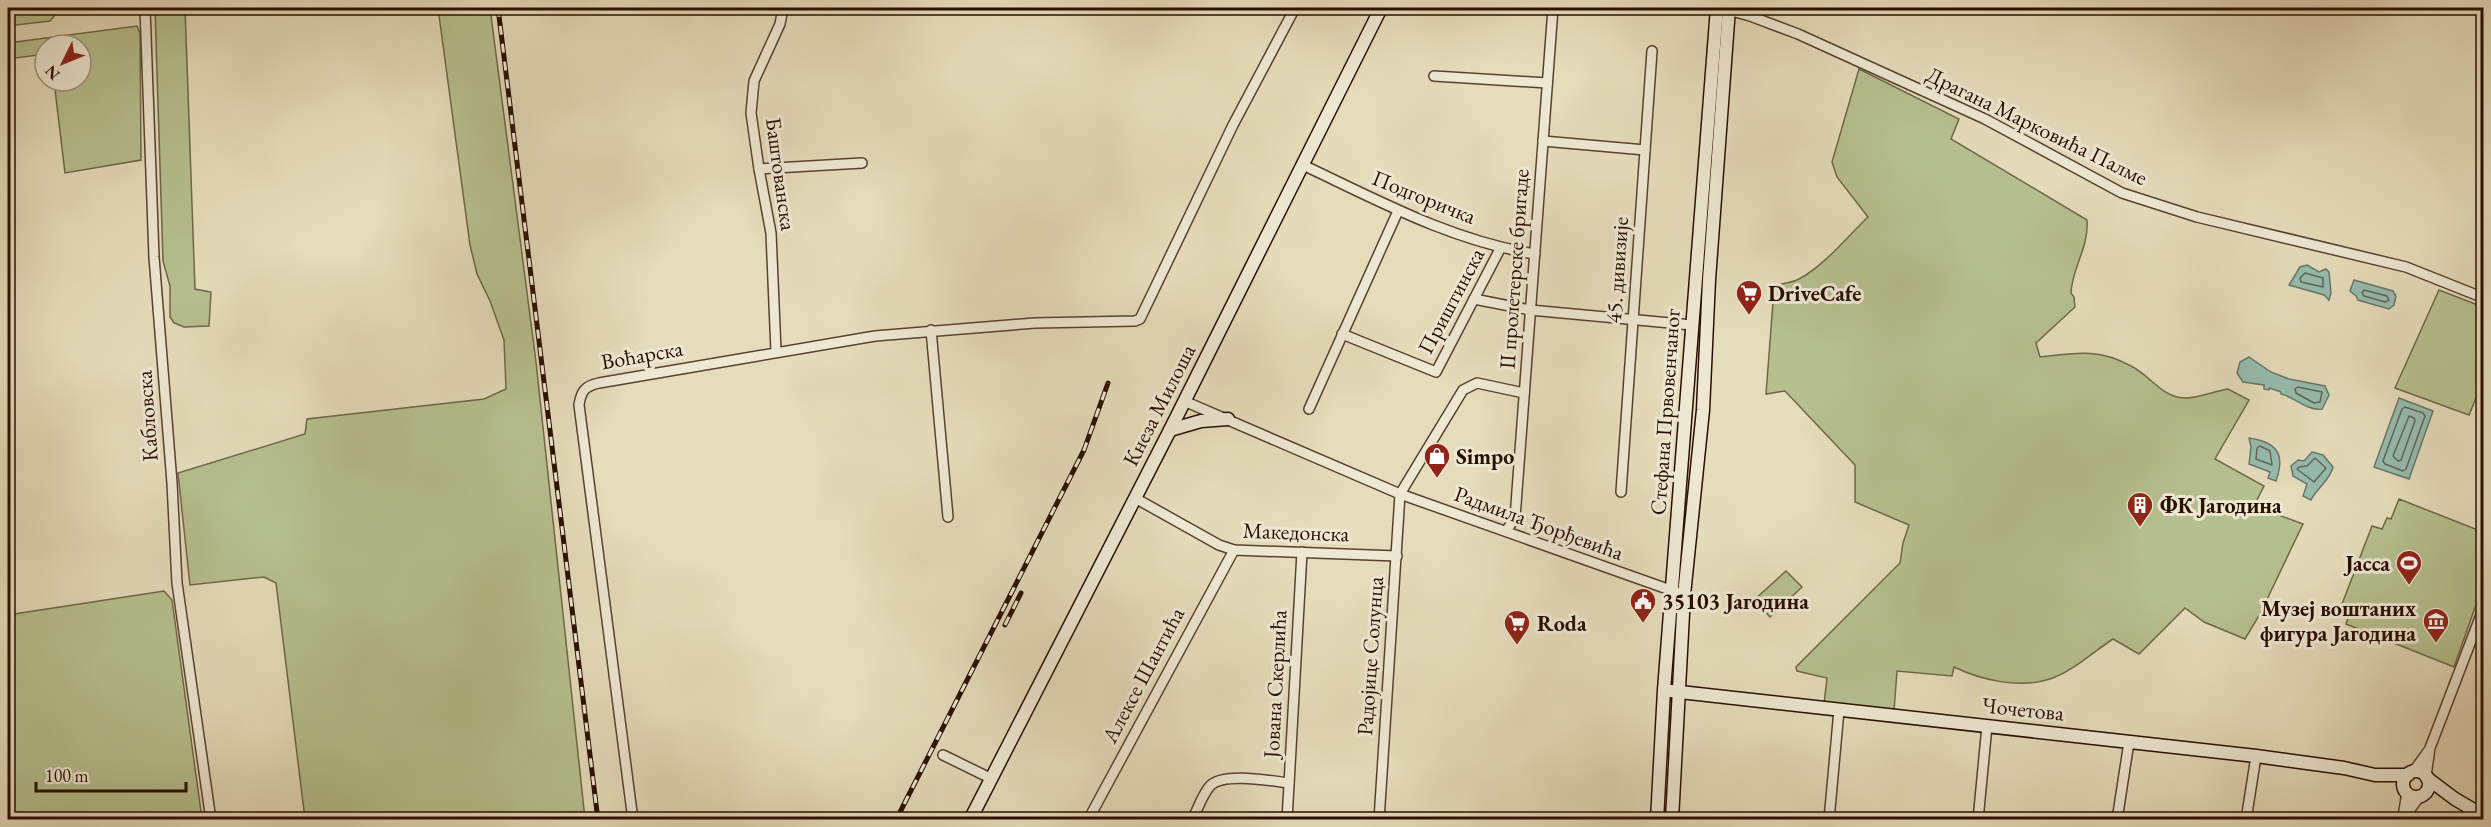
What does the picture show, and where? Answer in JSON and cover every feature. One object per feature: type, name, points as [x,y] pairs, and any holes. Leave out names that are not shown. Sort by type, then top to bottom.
[{"type":"street","name":"Кабловска","points":[[145,8],[154,257],[172,483],[177,583],[211,819]]},
{"type":"street","name":"Баштованска","points":[[776,351],[771,233],[751,113],[754,81],[780,24],[783,8]]},
{"type":"street","name":"Воћарска","points":[[633,819],[594,531],[579,405],[581,393],[588,385],[776,351],[875,336],[1035,322],[1135,321],[1140,319],[1233,125],[1295,8]]},
{"type":"street","name":"Кнеза Милоша","points":[[970,819],[1170,430],[1381,8]]},
{"type":"street","name":"II пролетерске бригаде","points":[[1506,531],[1515,518],[1553,8]]},
{"type":"street","name":"Стефана Првовенчаног","points":[[1672,819],[1679,692],[1678,593],[1692,326],[1724,8]]},
{"type":"street","name":"Стефана Првовенчаног","points":[[1657,819],[1664,690],[1703,410],[1724,8]]},
{"type":"street","name":"Драгана Марковића Палме","points":[[1724,8],[1798,34],[1985,119],[2122,193],[2197,217],[2406,267],[2484,298]]},
{"type":"street","name":"45. дивизије","points":[[1621,492],[1652,51]]},
{"type":"street","points":[[1434,76],[1547,83]]},
{"type":"street","points":[[1543,141],[1645,150]]},
{"type":"street","points":[[759,169],[862,163]]},
{"type":"street","name":"Подгоричка","points":[[1302,165],[1398,211],[1500,249],[1534,254]]},
{"type":"street","points":[[1309,409],[1398,211]]},
{"type":"street","name":"Приштинска","points":[[1342,334],[1436,372],[1500,249]]},
{"type":"street","points":[[1696,279],[1709,280]]},
{"type":"street","points":[[1474,299],[1530,310],[1692,326]]},
{"type":"street","points":[[931,330],[948,517]]},
{"type":"street","points":[[1400,494],[1463,390],[1477,383],[1524,393]]},
{"type":"street","name":"Радмила Ђорђевића","points":[[1184,400],[1400,494],[1678,593]]},
{"type":"street","points":[[1170,430],[1201,421],[1228,419]]},
{"type":"street","name":"Радојице Солунца","points":[[1379,819],[1400,494]]},
{"type":"street","name":"Македонска","points":[[1135,498],[1219,545],[1233,550],[1397,556]]},
{"type":"street","name":"Алексе Шантића","points":[[1088,819],[1233,550]]},
{"type":"street","name":"Јована Скерлића","points":[[1287,819],[1302,552]]},
{"type":"street","points":[[2403,819],[2428,788],[2430,748],[2484,607]]},
{"type":"street","name":"Чочетова","points":[[1664,690],[2128,741],[2344,768],[2375,775],[2412,796],[2455,800]]},
{"type":"street","points":[[1829,819],[1839,710]]},
{"type":"street","points":[[1978,819],[1988,726]]},
{"type":"street","points":[[2117,819],[2128,741]]},
{"type":"street","points":[[2403,819],[2406,791],[2404,782],[2430,748]]},
{"type":"street","points":[[943,755],[992,779]]},
{"type":"street","points":[[2246,819],[2256,756]]},
{"type":"street","name":"Чочетова","points":[[2375,775],[2421,772],[2455,800],[2484,816]]},
{"type":"street","points":[[1192,819],[1208,788],[1217,780],[1234,778],[1289,783]]},
{"type":"green space","points":[[8,8],[52,8],[56,14],[50,21],[8,26]]},
{"type":"green space","points":[[155,8],[185,8],[195,289],[211,292],[209,326],[184,327],[174,323],[170,317],[170,286],[163,261]]},
{"type":"green space","points":[[438,8],[490,8],[536,362],[585,819],[420,820],[419,816],[395,820],[305,819],[276,583],[264,577],[190,585],[178,473],[305,434],[307,419],[484,399],[506,389],[504,340],[490,301],[477,274],[470,245]]},
{"type":"green space","points":[[137,26],[140,33],[141,160],[65,173],[55,93],[93,93],[93,33],[84,33]]},
{"type":"green space","points":[[33,40],[33,56],[8,59],[8,43]]},
{"type":"green space","points":[[1859,69],[1959,119],[1951,139],[2087,220],[2083,249],[2072,284],[2071,293],[2075,307],[2036,343],[2040,357],[2076,353],[2108,356],[2138,370],[2163,391],[2178,397],[2196,397],[2228,389],[2249,400],[2215,459],[2264,486],[2254,506],[2303,524],[2260,614],[2245,639],[2204,622],[2185,608],[2139,654],[2113,639],[2066,672],[2038,682],[2000,682],[1954,667],[1952,676],[1897,671],[1894,711],[1824,704],[1827,678],[1797,671],[1796,667],[1900,563],[1909,525],[1855,502],[1855,465],[1785,391],[1766,394],[1774,289],[1780,284],[1792,282],[1809,273],[1868,217],[1837,177],[1832,162]]},
{"type":"green space","points":[[2439,290],[2483,307],[2483,381],[2469,415],[2395,388]]},
{"type":"green space","name":"Јасса","points":[[2399,499],[2483,532],[2483,585],[2454,667],[2346,624],[2352,608],[2342,604],[2372,526],[2382,529],[2387,518],[2391,519]]},
{"type":"green space","points":[[1786,571],[1802,587],[1770,617],[1754,600]]},
{"type":"green space","points":[[164,591],[172,600],[202,819],[8,819],[8,615]]},
{"type":"water","points":[[2307,265],[2319,272],[2326,269],[2329,272],[2331,293],[2329,300],[2324,295],[2289,285],[2300,267]]},
{"type":"water","points":[[2354,280],[2393,291],[2396,296],[2394,305],[2389,309],[2358,300],[2350,291]]},
{"type":"water","points":[[2249,357],[2271,372],[2289,379],[2325,386],[2329,395],[2322,409],[2305,406],[2281,392],[2270,388],[2269,390],[2264,389],[2264,385],[2243,382],[2237,373],[2240,362]]},
{"type":"water","points":[[2399,398],[2433,411],[2409,479],[2374,467]]},
{"type":"water","points":[[2249,438],[2266,442],[2276,450],[2280,463],[2276,481],[2268,478],[2270,472],[2249,464],[2251,447]]},
{"type":"water","points":[[2312,452],[2323,455],[2333,467],[2311,500],[2303,496],[2307,484],[2293,476],[2291,466],[2298,460],[2304,461]]},
{"type":"railway","points":[[498,8],[598,820]]},
{"type":"railway","points":[[896,820],[1084,450],[1108,383]]},
{"type":"railway","points":[[1005,625],[1021,593]]},
{"type":"place","name":"DriveCafe","points":[[1749,316]]},
{"type":"place","name":"Simpo","points":[[1437,479]]},
{"type":"place","name":"ФК Јагодина","points":[[2140,528]]},
{"type":"place","name":"Јасса","points":[[2409,586]]},
{"type":"place","name":"35103 Јагодина","points":[[1643,624]]},
{"type":"place","name":"Музеј воштаних фигура Јагодина","points":[[2436,644]]},
{"type":"place","name":"Roda","points":[[1517,646]]}]
